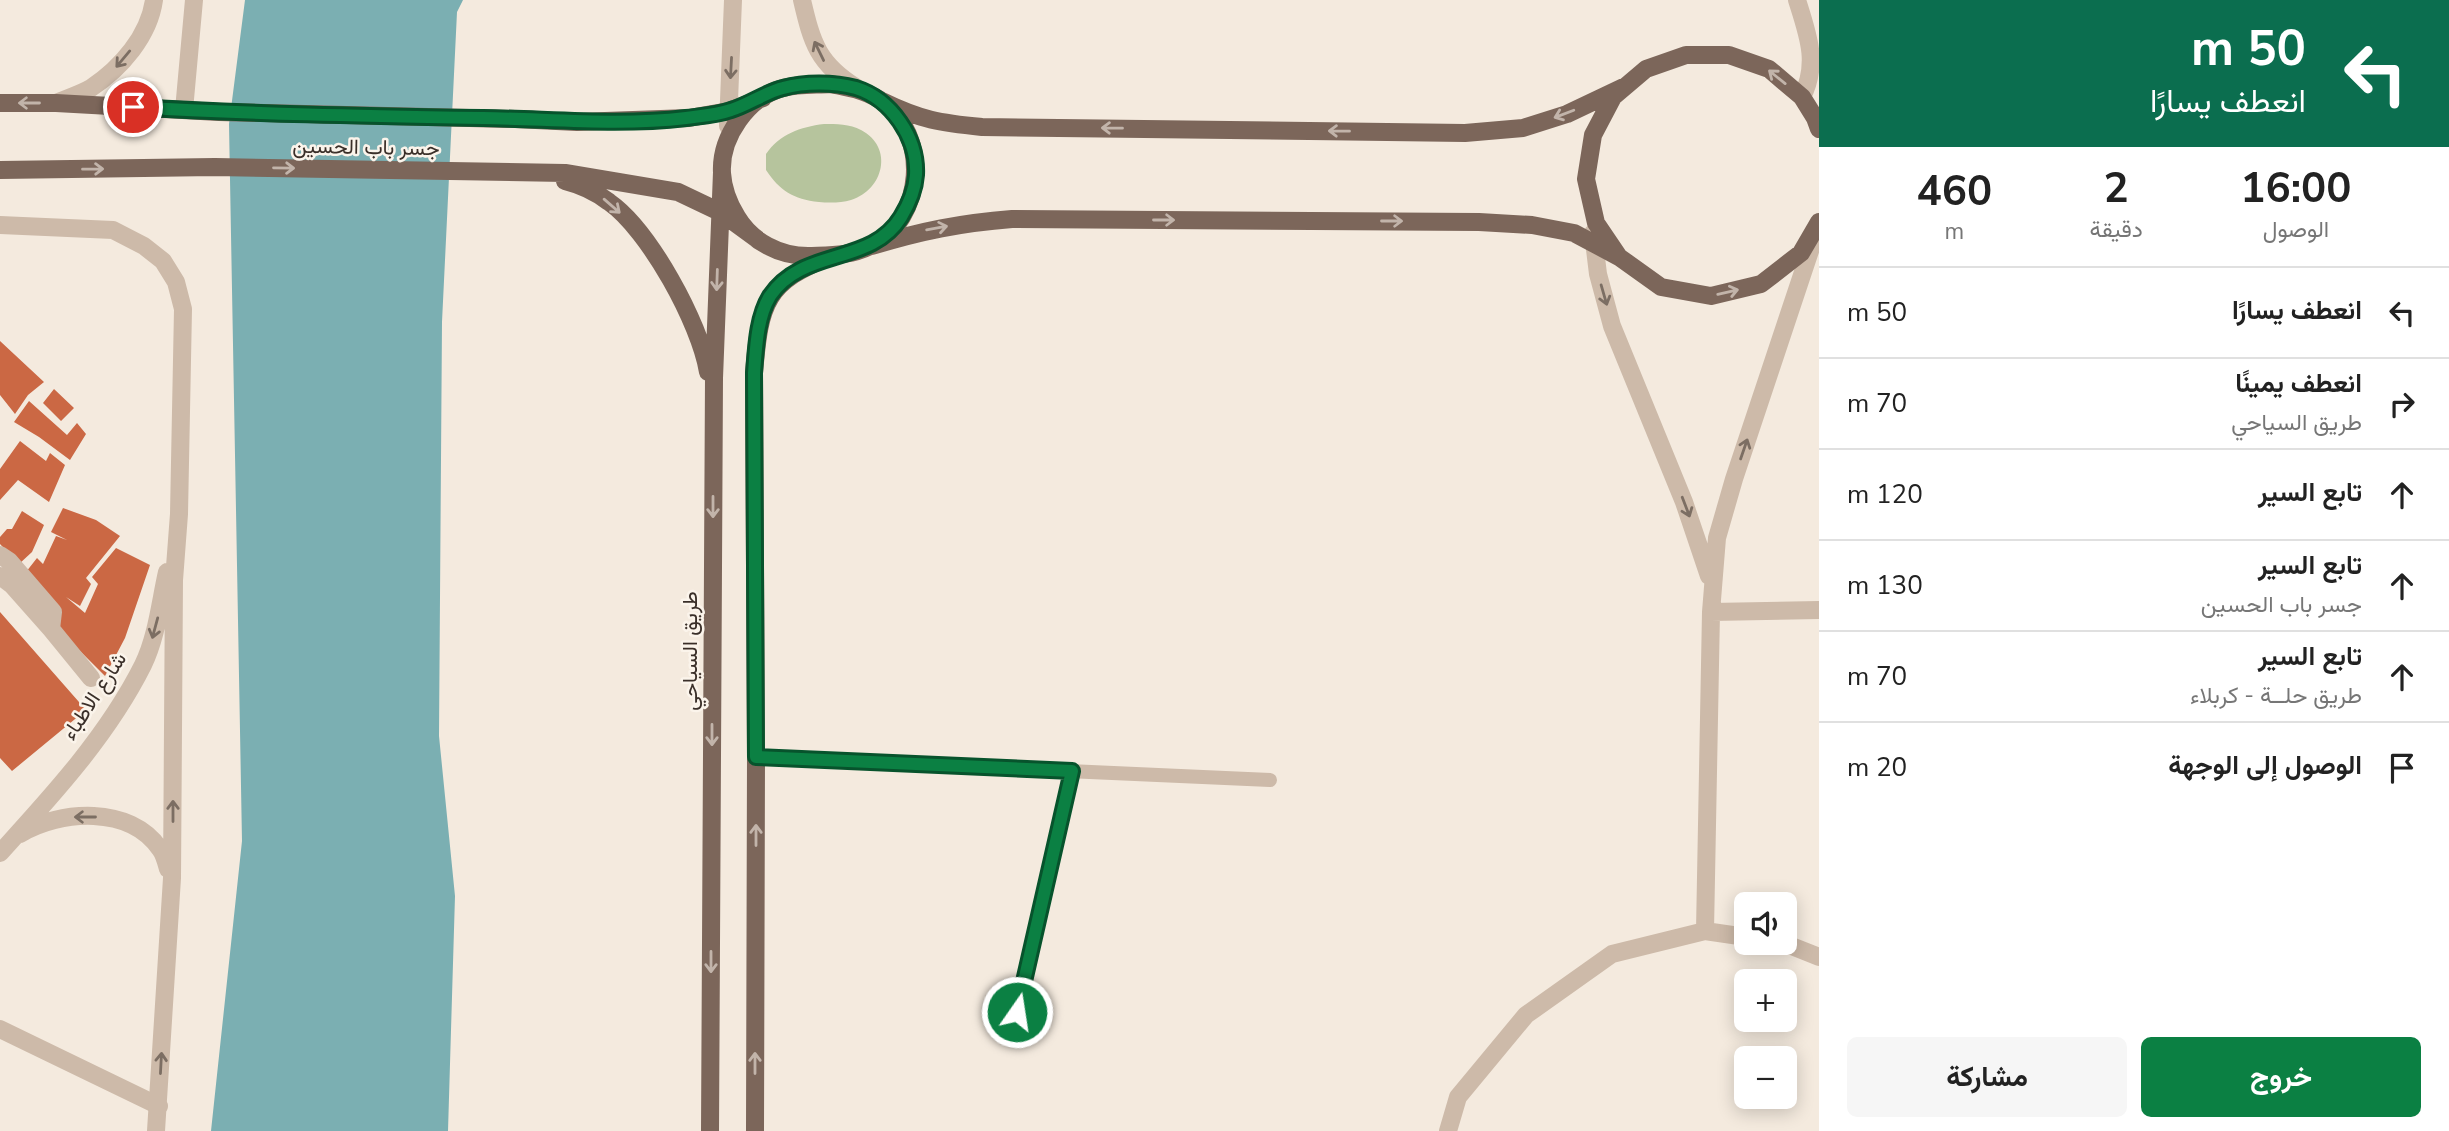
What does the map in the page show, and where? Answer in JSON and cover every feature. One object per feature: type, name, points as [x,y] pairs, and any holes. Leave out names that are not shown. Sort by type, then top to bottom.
[{"type":"main road","points":[[1619,257],[1596,223],[1586,179],[1593,135],[1613,97],[1646,69],[1686,55],[1728,55],[1769,69],[1819,108]]},
{"type":"main road","points":[[757,239],[743,226],[728,201],[722,172],[726,145],[738,120],[763,98],[782,88],[830,84],[857,88],[915,117],[982,127],[1465,133],[1523,128],[1567,114],[1626,86]]},
{"type":"main road","points":[[1802,97],[1819,129]]},
{"type":"main road","name":"جسر باب الحسين","points":[[0,103],[577,122],[654,121],[729,111],[763,98]]},
{"type":"main road","points":[[872,246],[894,228],[905,211],[910,202],[916,174],[913,146],[901,121],[881,101]]},
{"type":"main road","name":"جسر باب الحسين","points":[[0,170],[215,167],[522,172]]},
{"type":"main road","points":[[522,172],[565,173],[678,192],[720,212],[766,246],[793,256],[844,256],[923,230],[1012,219],[1479,222],[1532,225],[1574,233],[1619,257],[1661,286],[1711,296],[1761,284],[1801,253],[1816,234]]},
{"type":"main road","points":[[522,172],[579,184],[611,203],[641,235],[677,290],[698,335],[707,365],[714,406]]},
{"type":"main road","name":"طريق السياحي","points":[[709,1131],[714,406],[722,172]]},
{"type":"main road","points":[[755,1131],[754,373],[757,334],[769,298],[783,281],[802,268],[834,256]]},
{"type":"street","points":[[56,103],[90,89],[118,66],[141,37],[154,0]]},
{"type":"street","points":[[184,110],[194,0]]},
{"type":"street","points":[[726,145],[733,0]]},
{"type":"street","points":[[802,0],[809,29],[823,60],[835,75],[857,88]]},
{"type":"street","points":[[1797,0],[1813,62],[1809,84],[1802,97]]},
{"type":"street","points":[[1586,179],[1598,274],[1612,326],[1684,502],[1712,586]]},
{"type":"street","points":[[0,225],[113,230],[144,246],[163,261],[176,282],[183,309],[179,514],[174,580],[172,878],[156,1131]]},
{"type":"street","points":[[1705,931],[1711,612],[1717,538],[1734,479],[1816,234]]},
{"type":"street","name":"شارع الاطباء","points":[[6,846],[77,764],[114,715],[144,664],[157,626],[179,514]]},
{"type":"street","points":[[0,555],[9,561],[53,612],[51,629]]},
{"type":"street","points":[[0,576],[12,584],[91,678]]},
{"type":"street","points":[[1711,612],[1819,610]]},
{"type":"street","name":"شارع الاطباء","points":[[6,846],[31,828],[54,820],[86,815],[121,821],[147,835],[161,849],[172,878]]},
{"type":"street","points":[[1448,1131],[1458,1097],[1526,1015],[1612,954],[1705,931],[1734,935]]},
{"type":"street","points":[[1797,948],[1819,957]]},
{"type":"street","points":[[0,1030],[159,1106]]},
{"type":"lane","points":[[756,757],[1270,780]]},
{"type":"lane","points":[[1017,1012],[1072,771]]},
{"type":"green space","points":[[824,124],[857,128],[871,137],[878,147],[881,168],[877,178],[862,195],[851,200],[827,203],[802,199],[782,189],[766,170],[766,154],[778,141],[807,127]]},
{"type":"water","points":[[245,0],[463,0],[457,12],[442,322],[439,736],[455,896],[448,1131],[211,1131],[242,841],[229,124]]},
{"type":"building","points":[[0,341],[44,382],[28,395],[15,414],[0,395]]},
{"type":"building","points":[[54,389],[74,408],[61,421],[43,403]]},
{"type":"building","points":[[29,401],[67,435],[77,423],[86,434],[70,460],[14,422]]},
{"type":"building","points":[[20,441],[46,461],[50,453],[65,465],[49,502],[18,480],[0,500],[0,469]]},
{"type":"building","points":[[63,508],[96,520],[120,536],[86,578],[91,584],[80,606],[66,597],[85,613],[98,584],[92,577],[116,548],[150,565],[125,638],[105,676],[57,628],[26,572],[37,558],[43,564],[56,536],[67,540],[51,532]]},
{"type":"building","points":[[22,511],[44,525],[32,552],[19,564],[0,544],[0,537],[7,529],[12,529]]},
{"type":"building","points":[[0,612],[86,710],[12,771],[0,758]]},
{"type":"route","points":[[133,107],[577,122],[654,121],[729,111],[782,88],[830,84],[857,88],[881,101],[901,121],[913,146],[916,174],[910,202],[894,228],[872,246],[802,268],[783,281],[769,298],[757,334],[754,373],[756,757],[1072,771],[1017,1012]]}]
